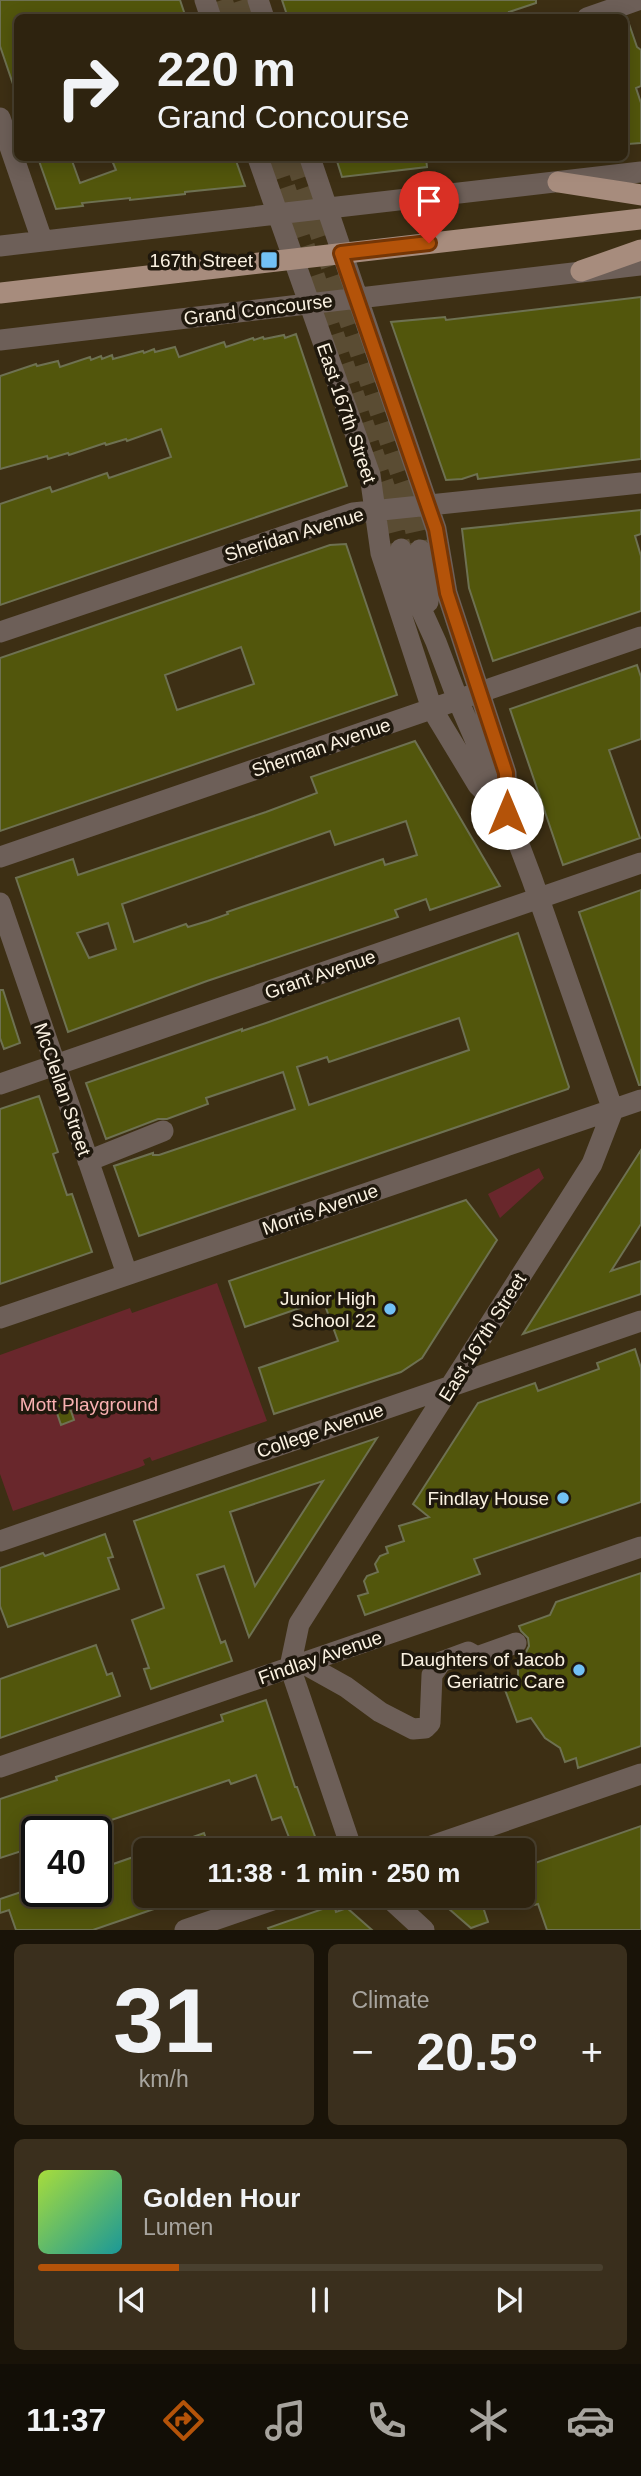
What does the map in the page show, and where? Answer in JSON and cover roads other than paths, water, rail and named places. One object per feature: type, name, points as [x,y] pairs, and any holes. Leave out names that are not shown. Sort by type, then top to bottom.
[{"type":"main road","points":[[558,182],[641,195]]},
{"type":"main road","points":[[0,293],[641,219]]},
{"type":"main road","points":[[581,271],[641,250]]},
{"type":"street","points":[[598,14],[638,0]]},
{"type":"street","points":[[0,118],[14,159]]},
{"type":"street","points":[[15,161],[42,240]]},
{"type":"street","name":"East 167th Street","points":[[259,161],[370,475],[377,536],[385,567],[432,709],[478,785],[507,813]]},
{"type":"street","name":"East 167th Street","points":[[311,161],[429,505],[447,593],[506,773],[507,813]]},
{"type":"street","points":[[0,246],[641,172]]},
{"type":"street","name":"Grand Concourse","points":[[0,340],[641,265]]},
{"type":"street","name":"Sheridan Avenue","points":[[0,632],[338,516],[375,509],[641,482]]},
{"type":"street","name":"East 167th Street","points":[[296,1665],[299,1624],[592,1164],[613,1110],[507,813],[436,642],[410,550]]},
{"type":"street","name":"Sherman Avenue","points":[[0,857],[641,637]]},
{"type":"street","name":"Grant Avenue","points":[[0,1084],[641,863]]},
{"type":"street","name":"McClellan Street","points":[[0,903],[127,1274]]},
{"type":"street","name":"Morris Avenue","points":[[0,1318],[641,1100]]},
{"type":"street","points":[[88,1161],[163,1130]]},
{"type":"street","name":"College Avenue","points":[[0,1541],[641,1321]]},
{"type":"street","name":"Findlay Avenue","points":[[0,1767],[641,1547]]},
{"type":"street","points":[[296,1665],[346,1687],[380,1712],[413,1729],[425,1728],[430,1723],[432,1675],[441,1662],[468,1652],[477,1657],[516,1643]]},
{"type":"street","points":[[296,1665],[348,1838]]},
{"type":"street","points":[[455,1838],[641,1774]]},
{"type":"street","points":[[189,1930],[251,1908]]},
{"type":"street","points":[[400,1908],[424,1930]]},
{"type":"tunnel","points":[[222,0],[227,14]]},
{"type":"tunnel","points":[[242,0],[247,14]]},
{"type":"tunnel","points":[[276,161],[387,495],[401,549]]},
{"type":"tunnel","points":[[296,161],[407,492],[420,550]]},
{"type":"place","name":"167th Street","points":[[269,260]]},
{"type":"place","name":"Junior High School 22","points":[[390,1309]]},
{"type":"place","name":"Findlay House","points":[[563,1498]]},
{"type":"place","name":"Daughters of Jacob Geriatric Care","points":[[579,1670]]},
{"type":"park label","name":"Mott Playground","points":[[89,1404]]}]
